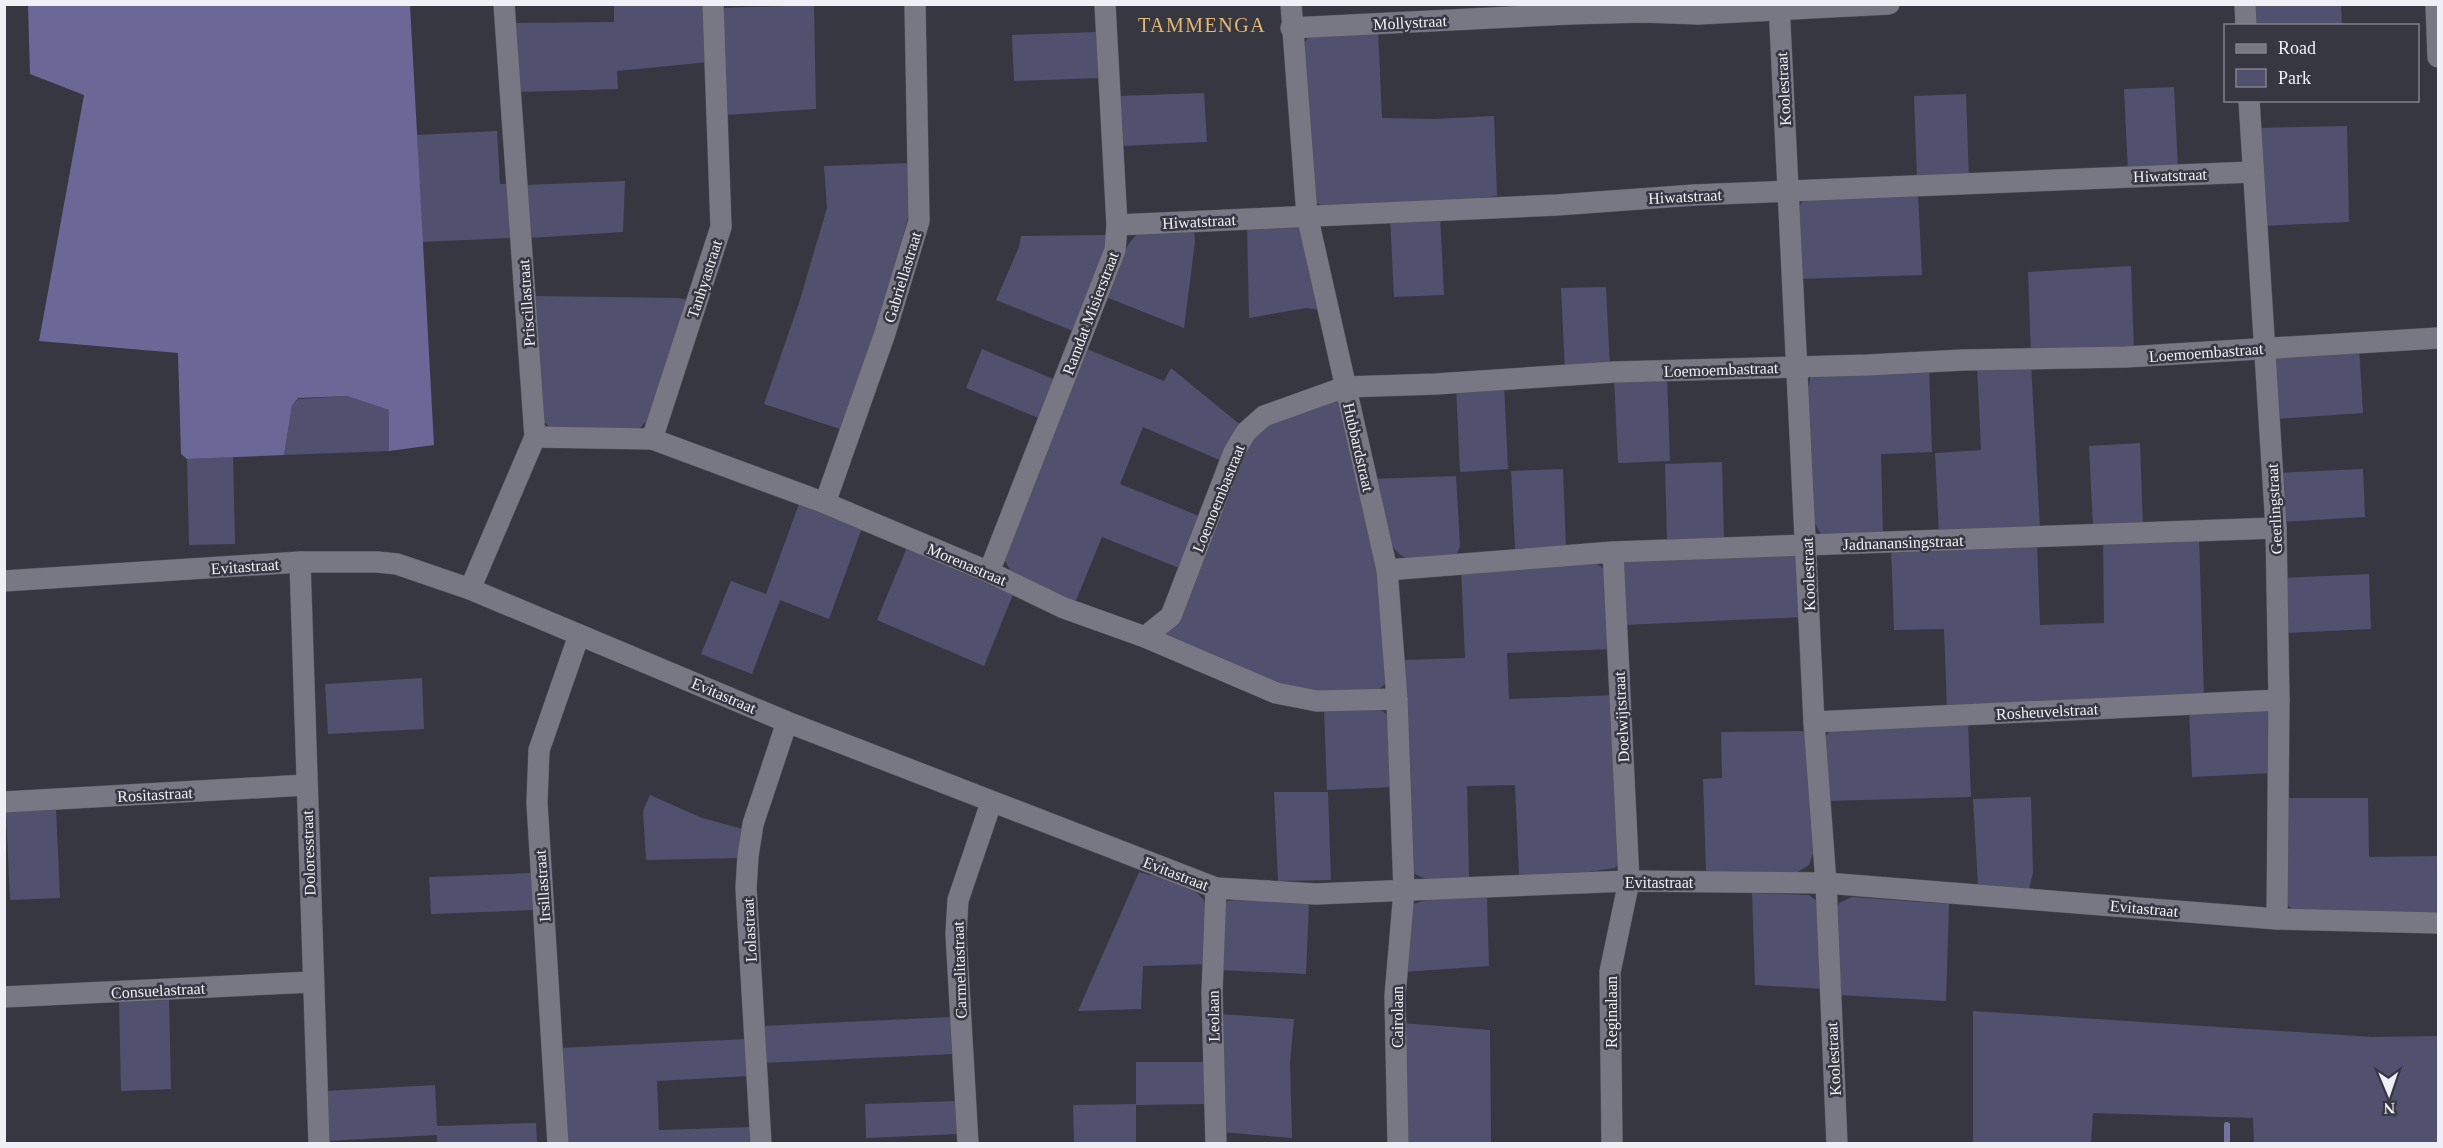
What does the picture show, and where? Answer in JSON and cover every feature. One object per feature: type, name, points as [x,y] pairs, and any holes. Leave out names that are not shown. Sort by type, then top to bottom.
[{"type":"street","name":"Priscillastraat","points":[[470,588],[535,437],[504,4]]},
{"type":"street","name":"Tanhyastraat","points":[[652,440],[721,227],[713,4]]},
{"type":"street","name":"Gabriellastraat","points":[[825,504],[885,333],[919,221],[915,4]]},
{"type":"street","name":"Ramdat Misierstraat","points":[[988,572],[1115,250],[1117,225],[1105,4]]},
{"type":"street","name":"Hubbardstraat","points":[[1291,4],[1291,28],[1307,215],[1387,570],[1397,699],[1404,891]]},
{"type":"street","name":"Mollystraat","points":[[1291,28],[1569,14],[1643,12],[1699,14],[1779,7],[1889,4]]},
{"type":"street","points":[[2245,4],[2246,24]]},
{"type":"street","points":[[2436,4],[2439,57]]},
{"type":"street","name":"Koolestraat","points":[[1779,7],[1814,722],[1826,883],[1837,1143]]},
{"type":"street","name":"Geerlingstraat","points":[[2249,102],[2276,528],[2279,700],[2277,919]]},
{"type":"street","name":"Hiwatstraat","points":[[1117,225],[2253,172]]},
{"type":"street","name":"Loemoembastraat","points":[[1145,637],[1171,616],[1234,452],[1246,432],[1264,416],[1345,387],[1436,384],[1615,372],[2126,357],[2439,338]]},
{"type":"street","name":"Morenastraat","points":[[535,437],[652,440],[825,504],[988,572],[1064,608],[1145,637],[1276,693],[1317,701],[1397,699]]},
{"type":"street","name":"Jadnanansingstraat","points":[[1387,570],[1613,552],[2276,528]]},
{"type":"street","name":"Doelwijtstraat","points":[[1613,552],[1629,882]]},
{"type":"street","name":"Evitastraat","points":[[4,581],[300,562],[397,564],[470,588],[787,722],[991,803],[1216,888],[1316,894],[1629,882],[1826,883],[2277,919],[2439,923]]},
{"type":"street","name":"Doloresstraat","points":[[300,562],[319,1143]]},
{"type":"street","name":"Irsillastraat","points":[[558,1143],[537,803],[538,761],[539,750],[579,635]]},
{"type":"street","name":"Rosheuvelstraat","points":[[1814,722],[2279,700]]},
{"type":"street","name":"Lolastraat","points":[[761,1143],[746,888],[753,824],[787,722]]},
{"type":"street","name":"Rositastraat","points":[[4,802],[306,785]]},
{"type":"street","name":"Carmelitastraat","points":[[968,1143],[956,934],[958,900],[991,803]]},
{"type":"street","name":"Reginalaan","points":[[1612,1143],[1610,972],[1629,882]]},
{"type":"street","name":"Leolaan","points":[[1216,888],[1212,993],[1216,1143]]},
{"type":"street","name":"Cairolaan","points":[[1398,1143],[1395,996],[1404,891]]},
{"type":"street","name":"Consuelastraat","points":[[4,997],[312,982]]},
{"type":"green space","points":[[614,5],[707,5],[709,62],[617,71],[618,89],[518,92],[514,23],[614,22]]},
{"type":"green space","points":[[814,5],[816,109],[725,115],[721,8]]},
{"type":"green space","points":[[2251,5],[2341,5],[2342,24],[2252,24]]},
{"type":"green space","points":[[1378,30],[1382,118],[1435,119],[1494,116],[1497,196],[1438,203],[1324,207],[1316,202],[1302,46],[1311,34]]},
{"type":"green space","points":[[1098,32],[1100,78],[1014,81],[1012,35]]},
{"type":"green space","points":[[2174,87],[2178,170],[2128,172],[2124,89]]},
{"type":"green space","points":[[1204,93],[1207,142],[1121,146],[1119,96]]},
{"type":"green space","points":[[1966,94],[1969,179],[1917,181],[1914,96]]},
{"type":"green space","points":[[2347,126],[2349,222],[2261,226],[2257,128]]},
{"type":"green space","points":[[497,131],[500,184],[509,184],[511,238],[421,242],[417,135]]},
{"type":"green space","points":[[910,163],[912,199],[908,217],[881,322],[843,430],[764,404],[799,303],[827,208],[824,166]]},
{"type":"green space","points":[[625,181],[623,232],[528,238],[524,185]]},
{"type":"green space","points":[[1918,193],[1922,275],[1799,279],[1797,209],[1805,198]]},
{"type":"green space","points":[[1440,215],[1444,295],[1394,297],[1390,218]]},
{"type":"green space","points":[[1299,224],[1322,310],[1306,308],[1249,318],[1247,226]]},
{"type":"green space","points":[[1194,228],[1195,242],[1184,328],[1106,297],[1120,261],[1135,236],[1141,232]]},
{"type":"green space","points":[[1106,235],[1106,248],[1073,331],[996,300],[1019,247],[1021,236]]},
{"type":"green space","points":[[2131,266],[2134,350],[2031,355],[2028,272]]},
{"type":"green space","points":[[1606,287],[1610,369],[1565,371],[1561,288]]},
{"type":"green space","points":[[532,296],[689,300],[654,413],[636,432],[551,429],[542,419]]},
{"type":"green space","points":[[2359,347],[2363,413],[2273,419],[2272,357]]},
{"type":"green space","points":[[982,349],[1058,381],[1041,419],[966,388]]},
{"type":"green space","points":[[1087,349],[1164,381],[1171,368],[1243,427],[1222,461],[1143,427],[1120,484],[1204,518],[1184,570],[1102,537],[1075,603],[1012,574],[1004,559]]},
{"type":"green space","points":[[2031,364],[2040,529],[1939,534],[1935,453],[1981,450],[1977,365]]},
{"type":"green space","points":[[1929,367],[1932,452],[1881,454],[1883,538],[1822,536],[1812,518],[1808,397],[1810,378],[1815,374]]},
{"type":"green space","points":[[1667,376],[1670,461],[1618,463],[1614,378]]},
{"type":"green space","points":[[1504,385],[1508,469],[1460,472],[1456,387]]},
{"type":"green space","points":[[347,396],[389,410],[389,451],[284,455],[292,406],[298,399]]},
{"type":"green space","points":[[1339,397],[1380,569],[1387,682],[1375,693],[1292,692],[1168,641],[1163,630],[1239,453],[1276,416]]},
{"type":"green space","points":[[2140,443],[2143,525],[2093,527],[2089,446]]},
{"type":"green space","points":[[233,457],[235,544],[189,545],[187,459]]},
{"type":"green space","points":[[1722,462],[1724,542],[1667,543],[1665,464]]},
{"type":"green space","points":[[1563,469],[1566,547],[1515,549],[1511,471]]},
{"type":"green space","points":[[2363,469],[2365,517],[2280,522],[2278,473]]},
{"type":"green space","points":[[1456,476],[1460,546],[1456,556],[1413,560],[1403,556],[1388,539],[1372,479]]},
{"type":"green space","points":[[799,504],[862,528],[829,619],[780,600],[752,674],[701,654],[731,581],[766,594]]},
{"type":"green space","points":[[2199,536],[2204,700],[1947,709],[1944,629],[1894,630],[1891,547],[2037,542],[2040,625],[2104,623],[2103,538]]},
{"type":"green space","points":[[908,545],[1014,592],[984,666],[877,620]]},
{"type":"green space","points":[[1798,554],[1804,617],[1623,625],[1624,560]]},
{"type":"green space","points":[[1597,564],[1604,569],[1615,649],[1507,653],[1509,699],[1616,695],[1620,862],[1615,868],[1588,872],[1519,875],[1515,785],[1467,786],[1469,879],[1428,880],[1415,874],[1410,867],[1402,660],[1465,658],[1461,567]]},
{"type":"green space","points":[[2369,574],[2371,629],[2284,633],[2282,578]]},
{"type":"green space","points":[[422,678],[424,729],[328,734],[325,684]]},
{"type":"green space","points":[[2258,705],[2271,711],[2273,773],[2192,777],[2189,709]]},
{"type":"green space","points":[[1324,706],[1369,706],[1384,712],[1390,718],[1394,787],[1327,790]]},
{"type":"green space","points":[[1968,723],[1971,797],[1827,801],[1825,737],[1832,729]]},
{"type":"green space","points":[[1809,731],[1814,850],[1809,865],[1796,873],[1706,871],[1703,779],[1722,778],[1721,732]]},
{"type":"green space","points":[[1274,792],[1328,792],[1331,880],[1278,881]]},
{"type":"green space","points":[[650,795],[702,818],[743,829],[737,858],[646,860],[643,811]]},
{"type":"green space","points":[[2031,797],[2033,873],[2029,889],[1978,885],[1973,799]]},
{"type":"green space","points":[[2283,798],[2368,798],[2369,857],[2438,856],[2438,915],[2294,911],[2285,902]]},
{"type":"green space","points":[[56,810],[60,898],[10,900],[6,812]]},
{"type":"green space","points":[[1139,872],[1183,886],[1203,899],[1208,921],[1208,964],[1143,966],[1141,1009],[1078,1011]]},
{"type":"green space","points":[[533,873],[535,910],[431,914],[429,877]]},
{"type":"green space","points":[[1752,893],[1809,895],[1819,903],[1825,989],[1755,985]]},
{"type":"green space","points":[[1852,897],[1949,904],[1946,1001],[1838,995],[1837,909],[1839,903]]},
{"type":"green space","points":[[1487,898],[1489,966],[1403,972],[1410,905],[1430,899]]},
{"type":"green space","points":[[1228,901],[1309,903],[1306,974],[1218,970],[1223,906]]},
{"type":"green space","points":[[169,1000],[171,1089],[121,1091],[119,1001]]},
{"type":"green space","points":[[1973,1011],[2373,1037],[2438,1036],[2438,1143],[2254,1143],[2253,1118],[2093,1113],[2091,1143],[1973,1143]]},
{"type":"green space","points":[[1219,1014],[1294,1019],[1290,1063],[1292,1138],[1220,1132]]},
{"type":"green space","points":[[951,1017],[953,1054],[763,1063],[761,1026]]},
{"type":"green space","points":[[1402,1023],[1490,1030],[1491,1143],[1404,1143]]},
{"type":"green space","points":[[748,1039],[750,1076],[657,1081],[659,1130],[752,1127],[753,1143],[564,1143],[559,1048]]},
{"type":"green space","points":[[1136,1062],[1205,1062],[1205,1104],[1136,1105],[1136,1143],[1074,1143],[1073,1105],[1136,1104]]},
{"type":"green space","points":[[435,1085],[437,1126],[536,1123],[537,1143],[437,1143],[437,1135],[327,1141],[325,1091]]},
{"type":"green space","points":[[957,1101],[958,1134],[866,1138],[865,1104]]},
{"type":"shaded area","points":[[28,5],[410,5],[434,445],[389,451],[389,410],[347,396],[298,398],[292,406],[284,455],[187,459],[181,454],[178,353],[39,341],[84,95],[30,74]]},
{"type":"waterway","points":[[2227,1125],[2227,1144]]},
{"type":"district","name":"TAMMENGA","points":[[1202,25]]}]
